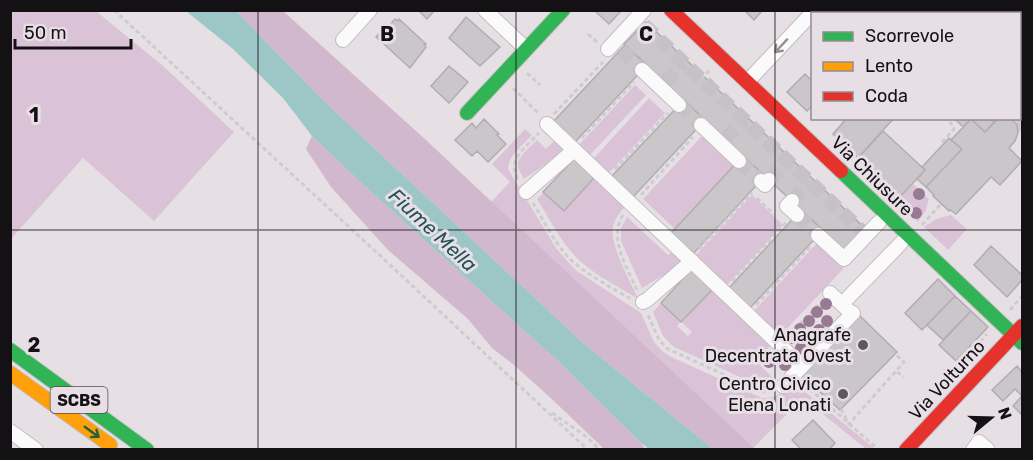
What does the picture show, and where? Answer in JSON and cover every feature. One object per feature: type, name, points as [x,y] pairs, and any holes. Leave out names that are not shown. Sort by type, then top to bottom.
[{"type":"main road","points":[[467,112],[563,10]]},
{"type":"main road","name":"Via Chiusure","points":[[671,10],[1020,335]]},
{"type":"main road","name":"Via Volturno","points":[[906,450],[1020,335]]},
{"type":"main road","name":"SCBS","points":[[10,350],[147,450]]},
{"type":"main road","name":"SCBS","points":[[10,374],[117,450]]},
{"type":"street","points":[[343,40],[370,10]]},
{"type":"street","points":[[485,10],[526,49]]},
{"type":"street","points":[[747,82],[811,14]]},
{"type":"street","points":[[614,47],[641,18]]},
{"type":"street","points":[[642,70],[663,85],[674,109]]},
{"type":"street","points":[[547,123],[780,345],[798,370]]},
{"type":"street","points":[[702,125],[723,141],[739,161]]},
{"type":"street","points":[[526,192],[573,149]]},
{"type":"street","points":[[819,236],[844,259],[879,222]]},
{"type":"street","points":[[783,386],[849,311],[901,243]]},
{"type":"street","points":[[644,306],[647,300],[691,260]]},
{"type":"street","points":[[830,293],[849,311]]},
{"type":"street","points":[[10,431],[36,450]]},
{"type":"street","points":[[972,450],[979,442],[988,450]]},
{"type":"path","points":[[114,10],[588,450]]},
{"type":"path","points":[[614,47],[608,57],[517,156],[514,172],[560,246],[570,258],[578,266],[644,306]]},
{"type":"path","points":[[701,79],[714,66]]},
{"type":"path","points":[[521,68],[540,85]]},
{"type":"path","points":[[573,149],[635,81],[641,87]]},
{"type":"path","points":[[509,85],[547,123]]},
{"type":"path","points":[[606,180],[674,109]]},
{"type":"path","points":[[942,142],[954,129],[954,126],[947,120]]},
{"type":"path","points":[[702,125],[624,214],[616,229],[617,240],[659,340],[668,350],[761,392],[771,392],[783,386]]},
{"type":"path","points":[[691,260],[752,193],[785,224],[723,291]]},
{"type":"path","points":[[922,225],[941,204]]},
{"type":"path","points":[[764,297],[819,236]]},
{"type":"path","points":[[780,345],[830,293]]},
{"type":"path","points":[[849,424],[904,362],[895,354]]},
{"type":"path","points":[[798,370],[849,424],[879,450]]},
{"type":"path","points":[[897,371],[904,377]]},
{"type":"path","points":[[544,407],[587,437],[600,450]]},
{"type":"path","points":[[841,409],[849,424]]},
{"type":"shaded area","points":[[11,10],[96,11],[163,66],[234,132],[154,221],[83,158],[11,239]]},
{"type":"shaded area","points":[[952,10],[1022,11],[1022,129],[1018,133],[1017,125],[1011,120],[1021,120],[1021,12],[950,12]]},
{"type":"shaded area","points":[[236,11],[283,11],[426,140],[755,449],[713,449],[583,343],[321,98]]},
{"type":"shaded area","points":[[635,85],[646,95],[590,155],[579,145]]},
{"type":"shaded area","points":[[649,98],[665,113],[609,173],[594,158]]},
{"type":"shaded area","points":[[525,129],[532,135],[513,155],[508,169],[556,248],[577,271],[641,313],[654,342],[661,350],[669,356],[762,398],[779,394],[793,382],[874,448],[866,449],[803,398],[753,448],[491,202],[510,182],[492,164]]},
{"type":"shaded area","points":[[703,135],[735,165],[675,229],[643,199]]},
{"type":"shaded area","points":[[312,136],[560,363],[645,449],[604,449],[554,401],[492,348],[468,319],[388,250],[331,187],[306,149]]},
{"type":"shaded area","points":[[537,140],[546,149],[554,141],[564,152],[524,179],[518,165],[520,158]]},
{"type":"shaded area","points":[[594,179],[625,207],[614,223],[614,240],[620,261],[638,299],[579,260],[562,239],[537,199],[544,192],[564,211]]},
{"type":"shaded area","points":[[913,184],[929,199],[926,210],[918,222],[896,201]]},
{"type":"shaded area","points":[[752,195],[783,225],[727,285],[696,255]]},
{"type":"shaded area","points":[[951,215],[967,229],[948,250],[924,227],[936,219]]},
{"type":"shaded area","points":[[627,217],[668,255],[672,252],[684,263],[642,288],[621,241],[621,228]]},
{"type":"shaded area","points":[[817,243],[844,268],[780,336],[754,311]]},
{"type":"shaded area","points":[[712,290],[771,345],[756,361],[778,383],[771,387],[762,387],[674,347],[663,336],[653,312],[661,303],[680,322],[677,326],[688,336],[692,332],[682,322]]},
{"type":"water","name":"Fiume Mella","points":[[186,11],[236,11],[321,98],[583,343],[713,449],[649,449],[641,443],[560,363],[312,136],[283,98],[233,49]]},
{"type":"building","points":[[418,10],[435,10],[427,19]]},
{"type":"building","points":[[594,10],[622,10],[609,24]]},
{"type":"building","points":[[744,10],[763,10],[754,20]]},
{"type":"building","points":[[876,10],[899,10],[898,12],[878,12]]},
{"type":"building","points":[[466,17],[500,47],[480,66],[449,38]]},
{"type":"building","points":[[395,19],[398,21],[399,19],[426,44],[410,68],[376,37]]},
{"type":"building","points":[[646,22],[867,230],[846,252],[624,44]]},
{"type":"building","points":[[625,45],[647,65],[574,143],[553,122]]},
{"type":"building","points":[[449,66],[468,82],[449,103],[431,86]]},
{"type":"building","points":[[805,74],[811,80],[811,107],[807,111],[787,92]]},
{"type":"building","points":[[684,100],[705,120],[633,197],[611,177]]},
{"type":"building","points":[[484,119],[506,144],[488,162],[477,151],[472,156],[455,140],[472,123],[476,128]]},
{"type":"building","points":[[845,120],[892,120],[858,158],[833,134]]},
{"type":"building","points":[[956,120],[970,120],[963,127]]},
{"type":"building","points":[[970,120],[985,132],[997,120],[1012,120],[1017,125],[1018,133],[1009,148],[1022,161],[1000,185],[991,177],[956,214],[949,211],[926,187],[962,149],[951,140]]},
{"type":"building","points":[[972,120],[992,120],[994,122],[985,132]]},
{"type":"building","points":[[883,131],[925,170],[900,197],[858,158]]},
{"type":"building","points":[[949,138],[962,149],[926,187],[917,179],[925,170],[922,167]]},
{"type":"building","points":[[743,156],[765,176],[693,254],[671,233]]},
{"type":"building","points":[[574,159],[594,178],[564,211],[543,192]]},
{"type":"building","points":[[801,210],[823,230],[750,308],[729,288]]},
{"type":"building","points":[[991,246],[1022,275],[1022,280],[1007,297],[974,265]]},
{"type":"building","points":[[691,270],[712,290],[681,322],[661,303]]},
{"type":"building","points":[[938,279],[955,296],[922,330],[905,313]]},
{"type":"building","points":[[955,296],[971,311],[943,340],[927,325]]},
{"type":"building","points":[[971,311],[988,327],[956,361],[939,345]]},
{"type":"building","points":[[859,315],[897,352],[840,410],[802,376]]},
{"type":"building","points":[[1017,366],[1022,372],[1022,396],[1015,389],[1003,401],[992,390]]},
{"type":"building","points":[[1022,396],[1022,415],[1013,406]]},
{"type":"building","points":[[813,420],[835,443],[829,450],[802,450],[792,440]]},
{"type":"tunnel","points":[[644,25],[864,233]]},
{"type":"tunnel","points":[[621,50],[642,70]]},
{"type":"tunnel","points":[[665,82],[684,63]]},
{"type":"tunnel","points":[[679,105],[701,125]]},
{"type":"tunnel","points":[[725,139],[744,119]]},
{"type":"tunnel","points":[[739,161],[761,181]]},
{"type":"tunnel","points":[[769,180],[788,161]]},
{"type":"tunnel","points":[[792,201],[810,182]]},
{"type":"tunnel","points":[[797,215],[818,235]]},
{"type":"traffic: fast","points":[[467,113],[563,10]]},
{"type":"traffic: fast","points":[[841,171],[1022,343]]},
{"type":"traffic: fast","points":[[10,350],[147,450]]},
{"type":"traffic: slow","points":[[10,373],[110,445]]},
{"type":"traffic: jam","points":[[671,10],[841,171]]},
{"type":"traffic: jam","points":[[906,450],[1022,326]]},
{"type":"place","name":"Anagrafe Decentrata Ovest","points":[[863,345]]},
{"type":"place","name":"Centro Civico Elena Lonati","points":[[843,394]]}]
